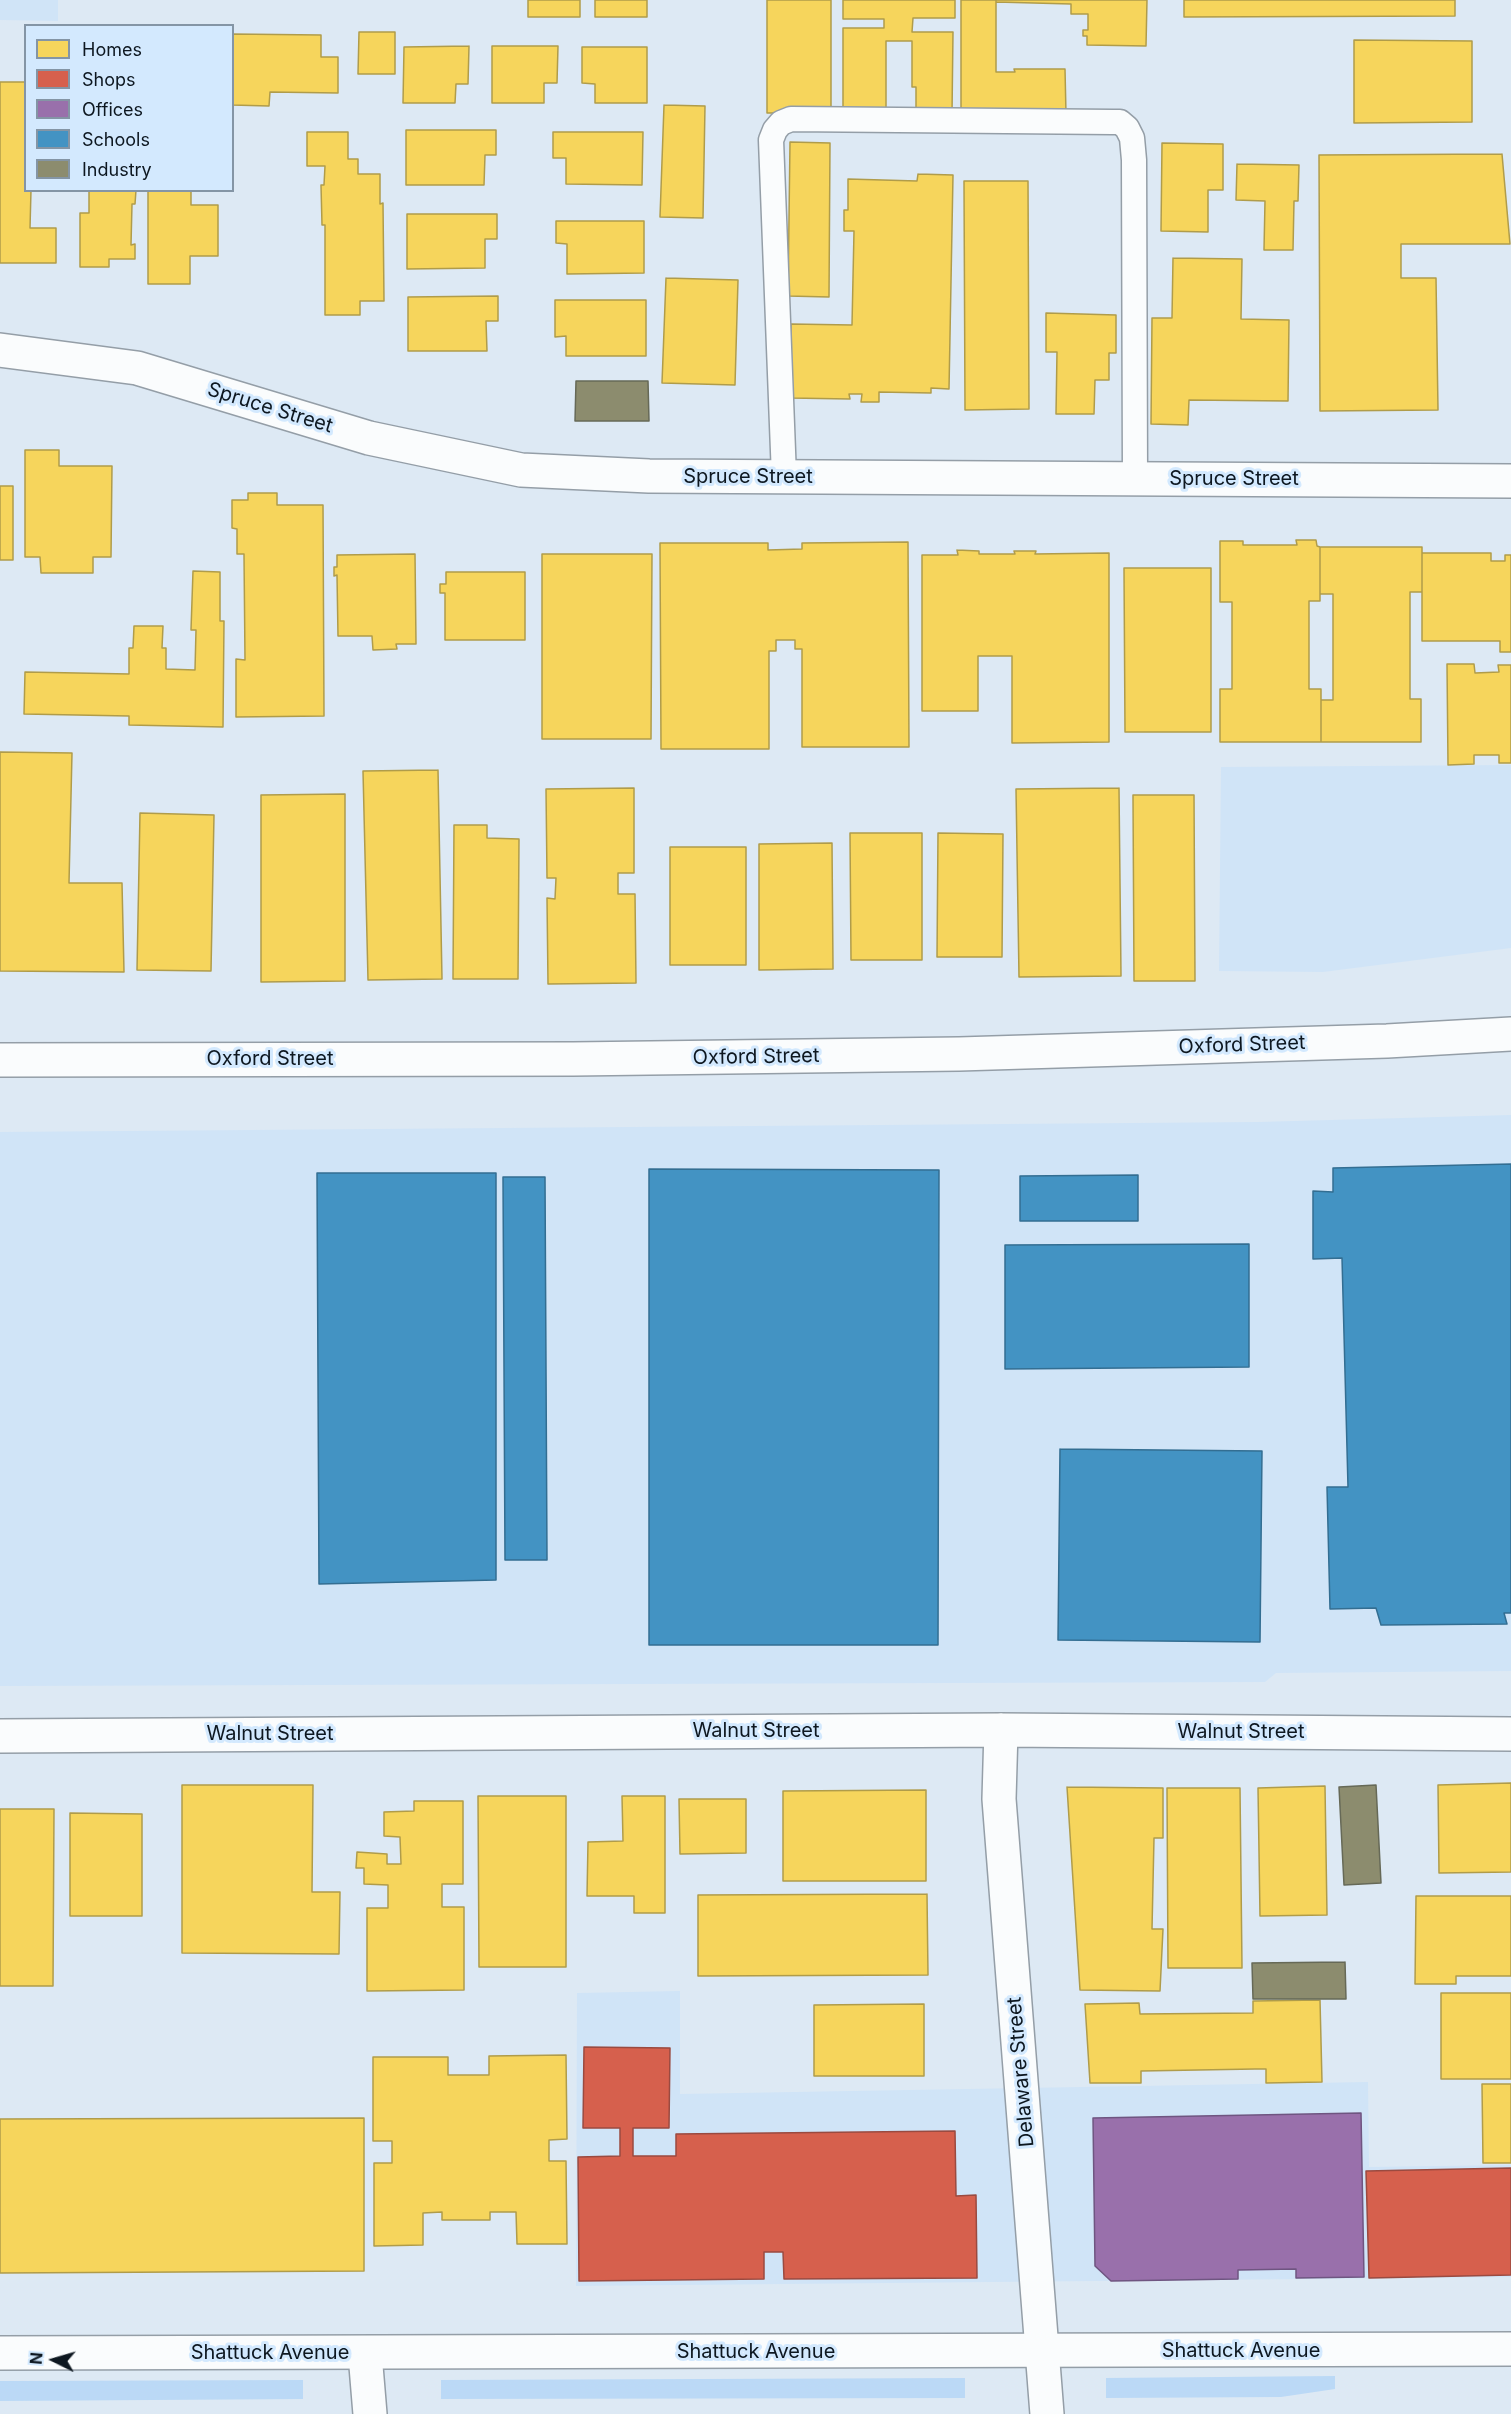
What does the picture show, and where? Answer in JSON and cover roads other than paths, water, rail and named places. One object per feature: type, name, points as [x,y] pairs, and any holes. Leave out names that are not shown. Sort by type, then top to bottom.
[{"type":"street","name":"Spruce Street","points":[[0,350],[137,368],[369,438],[521,470],[649,476],[1511,481]]},
{"type":"street","name":"Oxford Street","points":[[0,1060],[561,1059],[923,1054],[1387,1041],[1511,1034]]},
{"type":"street","name":"Walnut Street","points":[[0,1736],[1001,1730],[1511,1734]]},
{"type":"street","name":"Delaware Street","points":[[1001,1730],[999,1799],[1047,2414]]},
{"type":"street","name":"Shattuck Avenue","points":[[0,2353],[364,2354],[1511,2349]]},
{"type":"street","points":[[364,2354],[370,2414]]},
{"type":"lane","points":[[784,477],[771,140],[781,123],[791,119],[802,119],[1102,121],[1120,122],[1127,128],[1134,159],[1135,478]]}]
